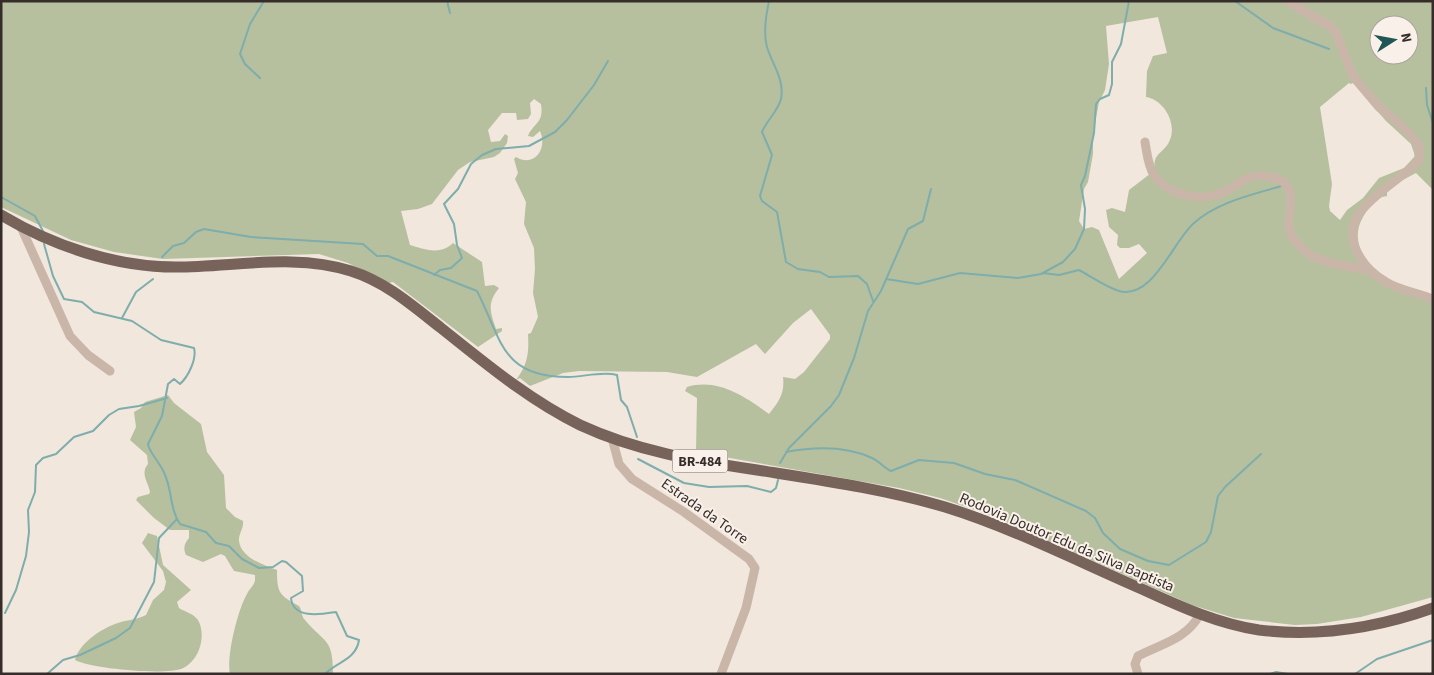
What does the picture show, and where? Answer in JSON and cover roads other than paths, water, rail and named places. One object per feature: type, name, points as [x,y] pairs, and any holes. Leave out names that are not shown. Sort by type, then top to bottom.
[{"type":"main road","name":"Rodovia Doutor Edu da Silva Baptista","points":[[1,215],[70,248],[118,260],[156,266],[294,262],[319,264],[355,272],[397,294],[520,390],[575,422],[612,438],[675,456],[858,487],[942,506],[990,524],[1200,614],[1261,630],[1314,632],[1381,624],[1433,608]]},
{"type":"street","points":[[1286,1],[1330,26],[1336,33],[1352,76],[1379,106],[1404,128],[1419,145],[1419,161],[1404,175],[1378,192],[1359,213],[1351,236],[1359,258],[1371,271],[1386,282],[1433,299]]},
{"type":"street","points":[[1145,142],[1148,159],[1154,174],[1164,186],[1186,196],[1204,197],[1220,194],[1244,178],[1273,177],[1288,187],[1292,199],[1289,230],[1296,242],[1309,254],[1328,262],[1371,271]]},
{"type":"street","points":[[21,226],[70,336],[88,355],[110,370]]},
{"type":"street","name":"Estrada da Torre","points":[[612,438],[618,464],[632,479],[684,512],[749,559],[755,568],[746,608],[721,674]]},
{"type":"street","points":[[1138,674],[1135,664],[1138,656],[1185,633],[1195,624],[1200,614]]},
{"type":"waterway","points":[[260,78],[245,64],[240,54],[250,24],[264,1]]},
{"type":"waterway","points":[[447,1],[450,13]]},
{"type":"waterway","points":[[769,1],[765,36],[769,53],[780,79],[782,92],[780,103],[762,132],[772,155],[760,196],[762,201],[777,212],[786,262],[798,269],[820,272],[829,277],[858,276],[867,284],[873,301]]},
{"type":"waterway","points":[[886,279],[918,284],[960,273],[1018,278],[1041,274],[1063,262],[1075,249],[1084,229],[1085,209],[1081,185],[1085,176],[1094,133],[1096,104],[1100,99],[1109,95],[1112,84],[1112,62],[1121,44],[1129,1]]},
{"type":"waterway","points":[[1235,1],[1273,28],[1329,49]]},
{"type":"waterway","points":[[434,275],[440,270],[451,268],[462,258],[457,245],[454,224],[444,204],[458,189],[471,164],[482,155],[496,149],[529,146],[555,132],[567,120],[594,85],[608,61]]},
{"type":"waterway","points":[[1426,88],[1427,105],[1433,123]]},
{"type":"waterway","points":[[1043,273],[1059,275],[1079,270],[1119,291],[1131,291],[1142,287],[1161,267],[1186,231],[1203,216],[1224,204],[1281,186]]},
{"type":"waterway","points":[[780,463],[789,448],[831,406],[839,395],[854,358],[868,311],[881,291],[908,229],[923,221],[931,189]]},
{"type":"waterway","points":[[1,197],[35,216],[44,233]]},
{"type":"waterway","points":[[162,257],[173,246],[184,243],[196,232],[204,229],[251,237],[363,244],[377,256],[388,256],[477,291],[499,340],[516,363],[529,370],[546,375],[568,377],[599,374],[617,375],[621,400],[627,407],[637,437]]},
{"type":"waterway","points":[[44,244],[53,276],[64,299],[82,302],[94,312],[132,321],[161,340],[194,348],[193,362],[186,377],[180,384],[174,379],[168,384],[162,416],[148,444],[165,475],[177,518],[180,524],[206,532],[216,543],[229,546],[242,559],[259,568],[273,567],[282,561],[286,562],[302,576],[303,591],[291,598],[297,610],[309,614],[336,612],[347,636],[359,640],[354,652],[325,674]]},
{"type":"waterway","points":[[122,318],[136,292],[153,279]]},
{"type":"waterway","points":[[5,613],[16,590],[26,556],[29,532],[28,510],[35,492],[36,465],[43,458],[56,454],[74,437],[93,431],[109,415],[119,409],[139,406],[167,398]]},
{"type":"waterway","points":[[786,452],[807,449],[851,451],[872,458],[891,471],[919,460],[954,463],[985,474],[1015,480],[1086,511],[1095,518],[1103,533],[1120,549],[1148,561],[1169,565],[1206,542],[1211,532],[1218,496],[1225,487],[1261,454]]},
{"type":"waterway","points":[[638,459],[684,483],[709,487],[747,486],[771,492],[776,488],[778,480]]},
{"type":"waterway","points":[[47,674],[63,660],[80,655],[116,638],[130,628],[154,582],[159,538],[177,519]]},
{"type":"waterway","points":[[1355,674],[1377,659],[1433,640]]},
{"type":"waterway","points":[[1270,674],[1276,672],[1288,674]]}]
